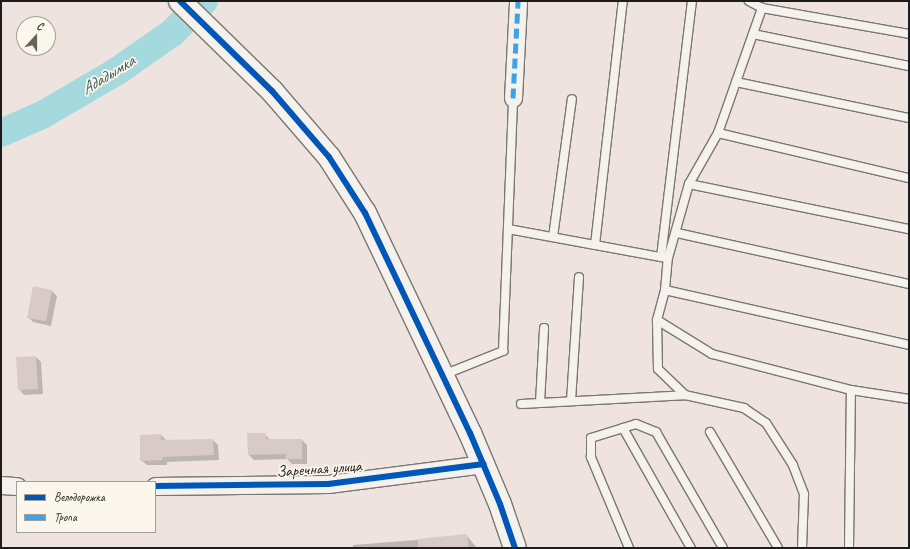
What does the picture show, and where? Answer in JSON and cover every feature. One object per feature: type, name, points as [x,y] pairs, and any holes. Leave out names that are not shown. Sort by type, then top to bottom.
[{"type":"street","points":[[180,1],[272,91],[329,157],[365,212],[484,464],[515,548]]},
{"type":"street","points":[[513,98],[518,1]]},
{"type":"street","name":"Заречная улица","points":[[156,486],[328,484],[484,464]]},
{"type":"street","points":[[1,485],[16,486]]},
{"type":"lane","points":[[595,245],[623,1]]},
{"type":"lane","points":[[685,395],[658,369],[657,320],[665,290],[664,257],[692,1]]},
{"type":"lane","points":[[749,1],[762,8],[909,34]]},
{"type":"lane","points":[[664,257],[677,233],[689,184],[718,133],[762,8]]},
{"type":"lane","points":[[753,34],[909,66]]},
{"type":"lane","points":[[736,82],[909,118]]},
{"type":"lane","points":[[442,376],[503,351],[513,98]]},
{"type":"lane","points":[[553,237],[572,99]]},
{"type":"lane","points":[[718,133],[909,178]]},
{"type":"lane","points":[[689,184],[909,229]]},
{"type":"lane","points":[[508,229],[664,257]]},
{"type":"lane","points":[[677,233],[909,284]]},
{"type":"lane","points":[[571,401],[579,277]]},
{"type":"lane","points":[[665,290],[909,345]]},
{"type":"lane","points":[[657,320],[712,354],[851,390],[909,400]]},
{"type":"lane","points":[[540,403],[544,328]]},
{"type":"lane","points":[[849,548],[851,390]]},
{"type":"lane","points":[[521,404],[685,395],[744,408],[766,423],[793,465],[804,494],[802,548]]},
{"type":"lane","points":[[629,548],[591,457],[591,438],[636,424],[656,432],[723,548]]},
{"type":"lane","points":[[623,428],[691,548]]},
{"type":"lane","points":[[710,432],[778,548]]},
{"type":"building","points":[[33,286],[52,290],[46,321],[27,318]]},
{"type":"building","points":[[36,356],[38,389],[18,390],[16,357]]},
{"type":"building","points":[[247,433],[266,433],[266,439],[302,439],[302,459],[286,459],[286,454],[248,455]]},
{"type":"building","points":[[161,434],[161,440],[213,439],[214,455],[162,457],[162,460],[140,461],[140,435]]},
{"type":"building","points":[[467,534],[469,548],[418,548],[418,539]]},
{"type":"waterway","name":"Ададымка","points":[[1,133],[42,115],[116,72],[172,33],[204,1]]},
{"type":"marked path","points":[[513,98],[518,1]]},
{"type":"cycle path","points":[[180,1],[272,91],[329,157],[365,213],[470,433],[500,504],[515,548]]},
{"type":"cycle path","points":[[156,486],[328,484],[484,464]]}]
